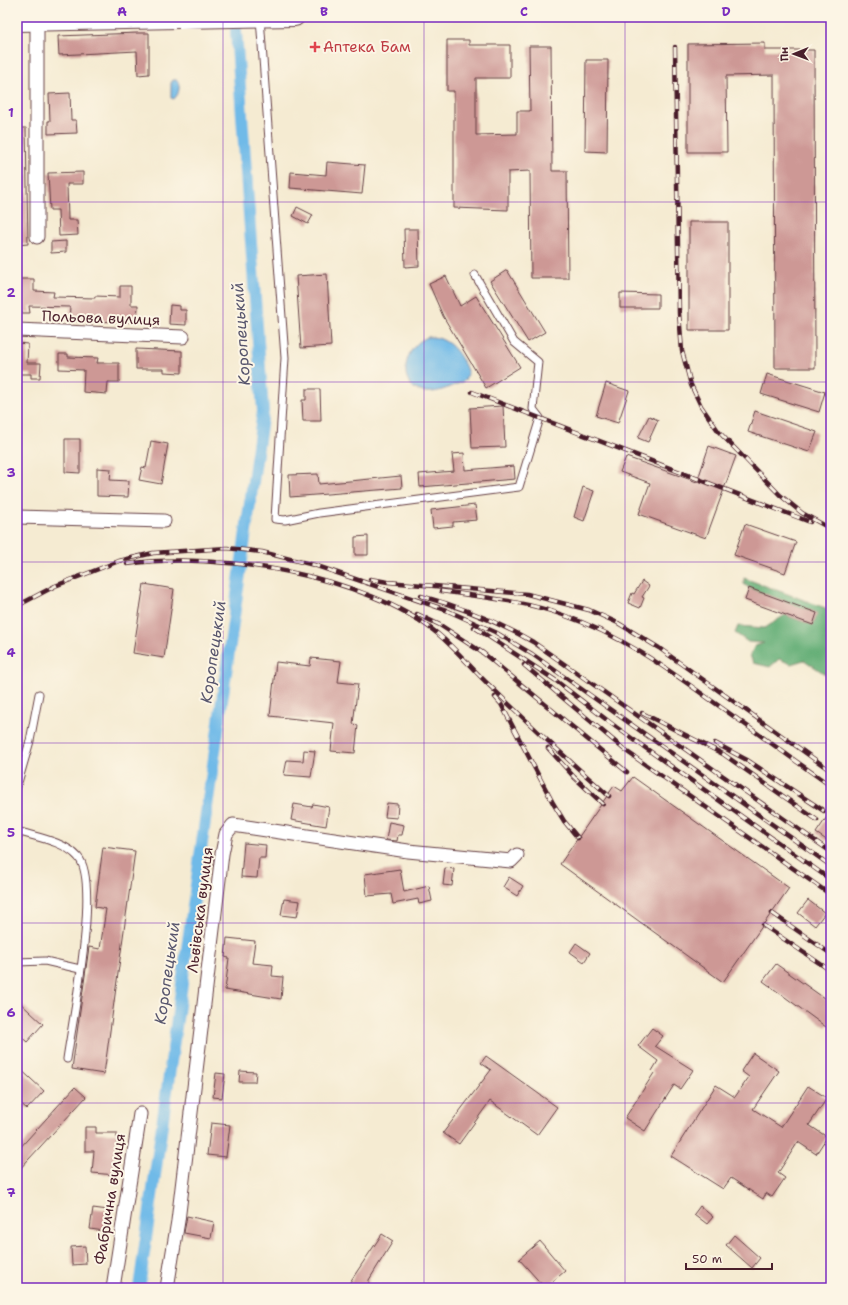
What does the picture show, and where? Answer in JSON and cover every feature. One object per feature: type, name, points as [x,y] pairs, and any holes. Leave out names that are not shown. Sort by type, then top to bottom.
[{"type":"street","points":[[17,22],[37,19],[220,20],[295,17]]},
{"type":"street","points":[[37,19],[37,237]]},
{"type":"street","name":"Польова вулиця","points":[[17,330],[183,337]]},
{"type":"street","points":[[17,517],[164,521]]},
{"type":"street","name":"Львівська вулиця","points":[[167,1288],[178,1221],[222,854],[226,834],[233,825],[408,851],[496,861],[512,861],[518,855]]},
{"type":"street","name":"Фабрична вулиця","points":[[113,1288],[140,1114]]},
{"type":"lane","points":[[255,18],[285,358],[275,519],[285,520],[319,513],[519,487],[540,418],[533,409],[538,362],[514,342],[475,275]]},
{"type":"lane","points":[[17,786],[30,741],[39,694]]},
{"type":"lane","points":[[17,831],[68,848],[80,858],[84,871],[87,891],[86,919],[67,1059]]},
{"type":"lane","points":[[17,962],[45,961],[80,969]]},
{"type":"green space","points":[[744,578],[831,610],[831,678],[804,660],[791,664],[779,659],[770,667],[753,663],[750,655],[755,646],[764,643],[748,642],[735,633],[738,626],[765,628],[785,615],[813,625],[817,613],[749,588],[744,584]]},
{"type":"water","points":[[173,80],[177,80],[179,87],[174,99],[171,98],[171,83]]},
{"type":"water","points":[[428,337],[442,340],[454,348],[462,360],[468,374],[465,380],[445,389],[429,392],[417,390],[410,383],[406,374],[406,363],[410,353],[418,343]]},
{"type":"building","points":[[149,33],[149,74],[138,75],[137,51],[59,55],[58,36]]},
{"type":"building","points":[[447,40],[469,40],[469,45],[510,45],[510,78],[476,78],[476,135],[517,134],[517,111],[530,111],[529,46],[551,46],[552,171],[567,171],[568,278],[531,278],[530,171],[508,172],[508,210],[454,208],[454,91],[447,91]]},
{"type":"building","points":[[765,43],[765,50],[814,50],[815,368],[775,368],[774,75],[726,76],[727,152],[688,152],[688,44]]},
{"type":"building","points":[[586,60],[608,60],[607,152],[585,151]]},
{"type":"building","points":[[70,93],[71,120],[76,120],[77,133],[48,134],[48,121],[50,121],[49,94]]},
{"type":"building","points":[[17,128],[26,128],[28,244],[17,245]]},
{"type":"building","points":[[327,162],[365,165],[362,194],[290,188],[291,172],[326,175]]},
{"type":"building","points":[[83,172],[83,184],[67,184],[68,220],[77,220],[78,235],[59,236],[58,210],[50,210],[48,173]]},
{"type":"building","points":[[297,207],[313,215],[308,224],[293,216]]},
{"type":"building","points":[[689,222],[728,222],[728,330],[689,330]]},
{"type":"building","points":[[404,229],[418,229],[419,266],[405,267]]},
{"type":"building","points":[[66,241],[66,252],[51,253],[51,242]]},
{"type":"building","points":[[507,270],[545,332],[528,342],[490,281]]},
{"type":"building","points":[[327,274],[331,346],[301,348],[296,276]]},
{"type":"building","points":[[446,276],[460,306],[476,296],[520,367],[486,388],[443,316],[429,284]]},
{"type":"building","points":[[19,279],[34,279],[34,291],[54,292],[53,297],[120,297],[120,286],[131,286],[131,305],[138,305],[137,322],[69,321],[70,307],[29,306],[30,313],[20,313]]},
{"type":"building","points":[[620,293],[658,294],[658,308],[620,308]]},
{"type":"building","points":[[170,305],[180,306],[180,310],[186,310],[186,325],[169,324]]},
{"type":"building","points":[[17,343],[28,344],[27,363],[41,363],[40,378],[31,378],[31,374],[17,374]]},
{"type":"building","points":[[136,349],[182,351],[182,373],[164,372],[164,369],[136,369]]},
{"type":"building","points":[[59,354],[68,354],[68,357],[98,358],[97,363],[119,363],[119,382],[108,382],[107,394],[83,392],[84,370],[59,369]]},
{"type":"building","points":[[767,374],[825,392],[819,412],[761,394]]},
{"type":"building","points":[[606,383],[629,391],[618,423],[596,416]]},
{"type":"building","points":[[306,389],[320,389],[321,421],[303,421],[302,400],[306,400]]},
{"type":"building","points":[[503,406],[505,447],[472,448],[470,408]]},
{"type":"building","points":[[755,411],[817,432],[809,452],[748,432]]},
{"type":"building","points":[[649,416],[658,420],[648,442],[638,438]]},
{"type":"building","points":[[65,439],[80,439],[80,473],[65,472]]},
{"type":"building","points":[[151,441],[168,444],[161,484],[139,480],[142,467],[146,468]]},
{"type":"building","points":[[709,446],[736,456],[706,538],[639,514],[650,483],[620,472],[626,457],[697,482]]},
{"type":"building","points":[[464,453],[465,470],[514,466],[515,479],[420,487],[419,474],[454,471],[452,454]]},
{"type":"building","points":[[97,468],[111,469],[110,480],[129,481],[128,497],[97,496]]},
{"type":"building","points":[[318,474],[319,484],[401,476],[402,488],[290,497],[289,475]]},
{"type":"building","points":[[583,487],[594,491],[584,521],[574,517]]},
{"type":"building","points":[[475,505],[477,520],[453,522],[453,526],[433,528],[431,510]]},
{"type":"building","points":[[745,524],[796,542],[785,573],[734,555]]},
{"type":"building","points":[[368,536],[368,555],[355,555],[355,537]]},
{"type":"building","points":[[642,581],[649,586],[642,597],[644,598],[640,608],[628,603],[632,593],[634,594]]},
{"type":"building","points":[[144,584],[174,589],[164,658],[133,653]]},
{"type":"building","points":[[749,588],[817,613],[813,625],[745,600]]},
{"type":"building","points":[[311,658],[341,661],[338,682],[358,684],[353,724],[358,725],[355,753],[331,751],[334,723],[270,716],[276,662],[310,666]]},
{"type":"building","points":[[304,750],[315,751],[311,777],[284,775],[287,760],[303,761]]},
{"type":"building","points":[[633,777],[789,888],[723,982],[560,864],[614,786],[622,791]]},
{"type":"building","points":[[387,803],[398,804],[397,818],[385,817]]},
{"type":"building","points":[[294,804],[312,807],[313,804],[329,807],[326,826],[291,820]]},
{"type":"building","points":[[831,811],[831,843],[816,833]]},
{"type":"building","points":[[389,822],[404,825],[402,835],[398,835],[397,841],[386,840]]},
{"type":"building","points":[[244,843],[266,845],[265,858],[259,858],[257,878],[241,877]]},
{"type":"building","points":[[103,847],[135,851],[104,1074],[72,1069],[89,947],[100,949],[106,909],[95,907]]},
{"type":"building","points":[[445,868],[454,869],[452,886],[443,885]]},
{"type":"building","points":[[400,869],[404,892],[429,886],[432,901],[419,904],[418,899],[393,904],[391,894],[367,896],[365,874]]},
{"type":"building","points":[[509,877],[523,886],[517,896],[503,887]]},
{"type":"building","points":[[284,899],[300,901],[297,917],[281,915]]},
{"type":"building","points":[[808,900],[825,913],[815,926],[798,913]]},
{"type":"building","points":[[227,938],[255,941],[252,963],[273,965],[272,976],[283,977],[281,999],[225,990],[229,958],[225,957]]},
{"type":"building","points":[[576,943],[590,953],[584,962],[570,952]]},
{"type":"building","points":[[776,964],[831,1003],[831,1020],[826,1027],[763,981]]},
{"type":"building","points":[[17,1000],[43,1024],[27,1042],[17,1033]]},
{"type":"building","points":[[652,1028],[663,1036],[655,1046],[693,1070],[680,1089],[674,1085],[645,1131],[625,1118],[654,1073],[652,1071],[658,1061],[638,1046]]},
{"type":"building","points":[[753,1053],[779,1071],[753,1109],[781,1127],[808,1086],[827,1098],[809,1125],[827,1137],[816,1154],[798,1142],[778,1173],[785,1178],[772,1197],[766,1193],[763,1199],[731,1178],[723,1189],[671,1156],[716,1085],[735,1097],[749,1077],[741,1071]]},
{"type":"building","points":[[486,1056],[557,1107],[537,1135],[490,1101],[459,1144],[443,1133],[491,1070],[481,1063]]},
{"type":"building","points":[[17,1066],[44,1091],[27,1109],[17,1100]]},
{"type":"building","points":[[240,1071],[256,1072],[255,1082],[239,1082]]},
{"type":"building","points":[[216,1073],[225,1074],[222,1098],[213,1097]]},
{"type":"building","points":[[75,1087],[86,1097],[17,1172],[17,1151]]},
{"type":"building","points":[[211,1123],[230,1125],[226,1157],[207,1155]]},
{"type":"building","points":[[85,1127],[96,1127],[96,1133],[117,1133],[116,1175],[92,1173],[94,1151],[85,1151]]},
{"type":"building","points":[[700,1206],[713,1217],[707,1224],[694,1214]]},
{"type":"building","points":[[93,1208],[108,1210],[104,1231],[90,1229]]},
{"type":"building","points":[[187,1216],[214,1222],[211,1238],[184,1233]]},
{"type":"building","points":[[382,1234],[393,1241],[369,1280],[368,1288],[346,1288]]},
{"type":"building","points":[[734,1235],[760,1258],[752,1268],[726,1245]]},
{"type":"building","points":[[540,1241],[565,1271],[545,1288],[519,1259]]},
{"type":"building","points":[[85,1246],[86,1264],[72,1265],[71,1247]]},
{"type":"waterway","name":"Коропецький","points":[[139,1288],[263,411],[235,17]]},
{"type":"railway","points":[[675,47],[679,313],[682,351],[691,385],[701,406],[719,432],[780,495],[802,513],[831,529]]},
{"type":"railway","points":[[472,392],[810,522]]},
{"type":"railway","points":[[17,606],[55,586],[119,561],[153,553],[227,548],[262,552],[314,565],[446,610],[495,632],[532,654],[831,866]]},
{"type":"railway","points":[[127,564],[164,561],[204,561],[246,565],[290,572],[332,582],[372,596],[408,614],[438,634],[518,713],[609,796]]},
{"type":"railway","points":[[370,579],[388,582],[527,594],[589,610],[618,623],[659,648],[831,771]]},
{"type":"railway","points":[[441,591],[533,606],[563,615],[603,632],[641,652],[677,676],[831,786]]},
{"type":"railway","points":[[421,596],[478,615],[533,642],[831,852]]},
{"type":"railway","points":[[417,614],[440,625],[483,653],[627,772]]},
{"type":"railway","points":[[474,627],[555,680],[616,727],[831,880]]},
{"type":"railway","points":[[524,665],[626,751],[831,895]]},
{"type":"railway","points":[[495,697],[501,704],[553,803],[564,821],[578,838]]},
{"type":"railway","points":[[642,713],[723,754],[817,820]]},
{"type":"railway","points":[[715,743],[747,760],[824,811]]},
{"type":"railway","points":[[548,748],[574,777],[603,804]]},
{"type":"railway","points":[[772,913],[831,954]]},
{"type":"railway","points":[[763,925],[831,971]]},
{"type":"place","name":"Аптека Бам","points":[[315,47]]}]
